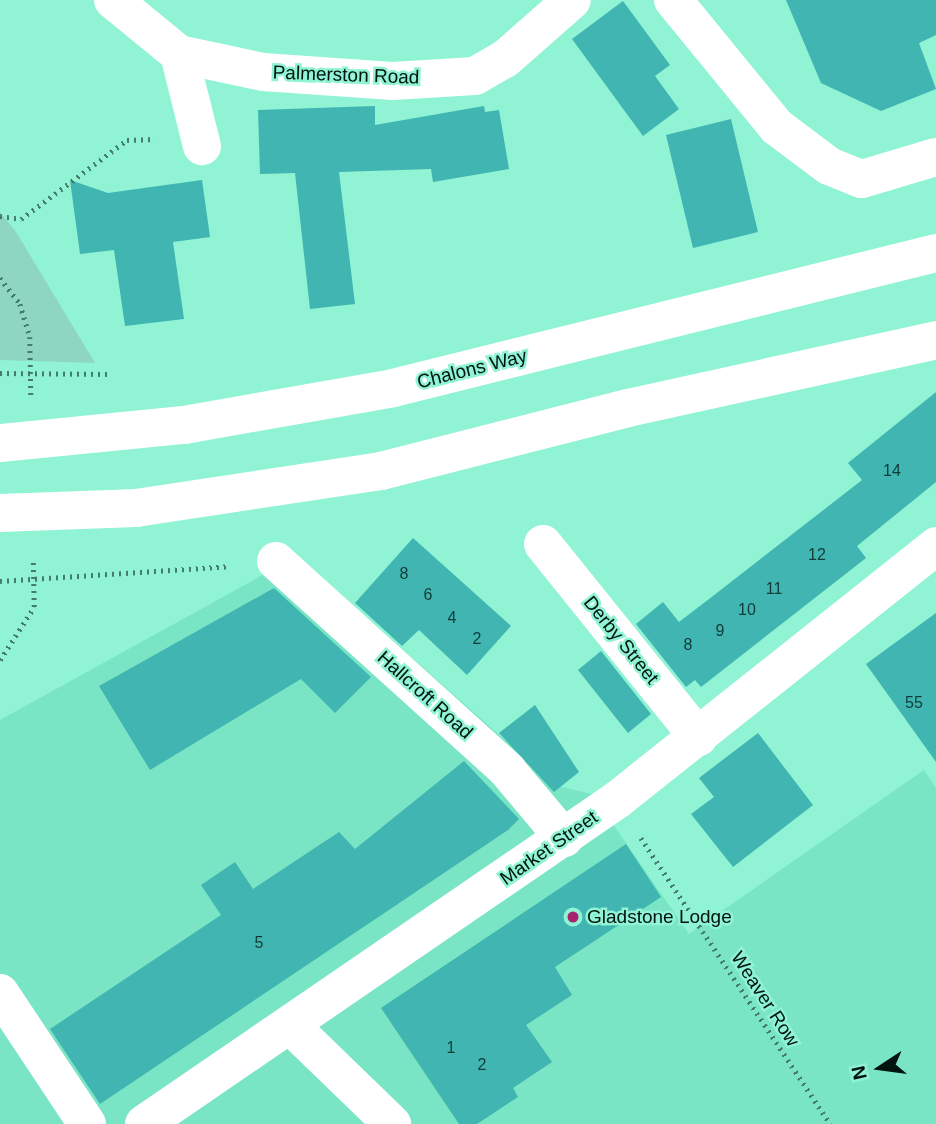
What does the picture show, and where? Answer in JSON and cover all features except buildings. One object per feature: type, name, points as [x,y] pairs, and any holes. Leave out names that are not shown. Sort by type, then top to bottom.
[{"type":"street","name":"Palmerston Road","points":[[113,0],[179,54],[263,72],[393,81],[475,76],[505,60],[572,0]]},
{"type":"street","points":[[673,0],[777,127],[829,166],[862,178],[936,158]]},
{"type":"street","points":[[179,54],[200,141]]},
{"type":"street","name":"Chalons Way","points":[[0,443],[184,425],[393,388],[936,253]]},
{"type":"street","points":[[0,513],[136,508],[381,471],[628,408],[936,340]]},
{"type":"street","name":"Derby Street","points":[[543,544],[698,737]]},
{"type":"street","name":"Market Street","points":[[144,1124],[292,1026],[564,838],[698,737],[936,546]]},
{"type":"street","name":"Hallcroft Road","points":[[276,561],[507,770],[564,838]]},
{"type":"street","points":[[0,993],[86,1124]]},
{"type":"street","points":[[292,1026],[391,1124]]},
{"type":"path","points":[[0,216],[21,219],[127,140],[200,141]]},
{"type":"path","points":[[0,278],[20,304],[30,337]]},
{"type":"path","points":[[0,373],[111,374]]},
{"type":"path","points":[[0,581],[131,576],[276,561]]},
{"type":"path","points":[[0,660],[34,607]]},
{"type":"path","name":"Weaver Row","points":[[637,832],[830,1124]]},
{"type":"shaded area","points":[[0,212],[16,232],[95,363],[0,360]]},
{"type":"shaded area","points":[[297,556],[557,786],[592,794],[689,934],[924,770],[936,788],[936,1124],[0,1124],[0,720]]},
{"type":"place","name":"Gladstone Lodge","points":[[573,917]]}]
